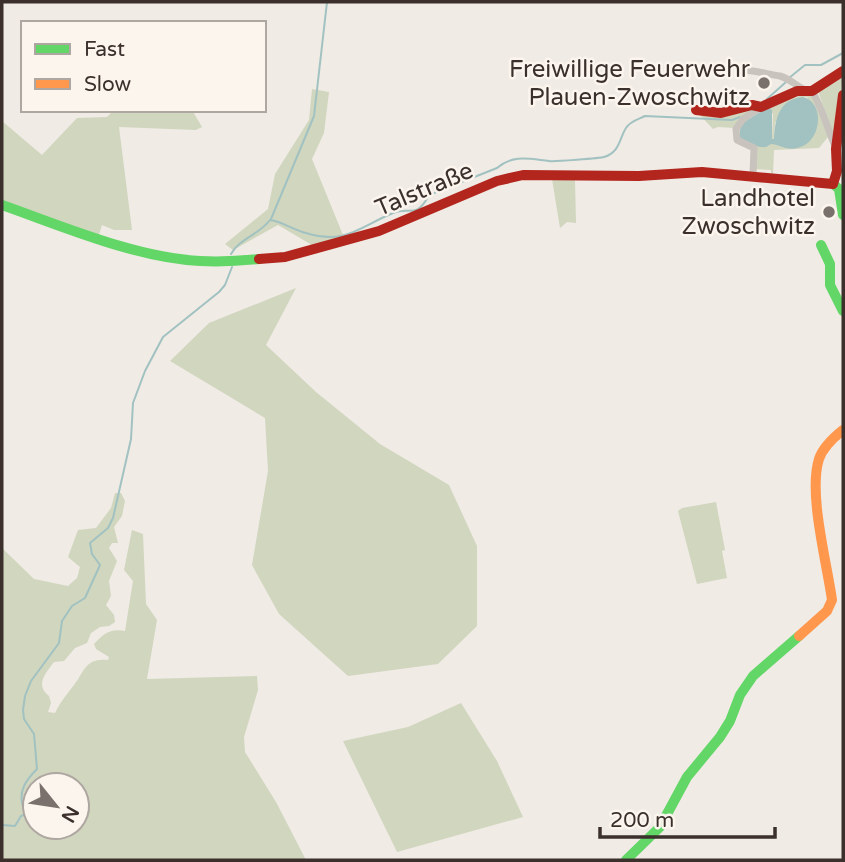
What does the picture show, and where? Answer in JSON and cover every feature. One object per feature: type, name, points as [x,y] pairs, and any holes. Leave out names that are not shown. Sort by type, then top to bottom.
[{"type":"street","points":[[741,70],[753,70],[771,77],[780,76],[808,90],[819,103],[836,149]]},
{"type":"street","points":[[753,176],[754,148],[737,140],[736,129],[743,119],[788,94],[808,90],[843,71]]},
{"type":"street","points":[[843,95],[836,149],[837,171],[833,184],[839,190],[843,215]]},
{"type":"street","points":[[696,110],[721,113],[752,105],[761,107]]},
{"type":"street","name":"Talstraße","points":[[2,205],[98,238],[155,254],[198,261],[252,261],[285,257],[379,231],[497,181],[523,175],[639,176],[702,172],[833,184]]},
{"type":"street","points":[[821,246],[830,264],[830,285],[843,311]]},
{"type":"street","points":[[626,860],[660,827],[670,813],[687,777],[720,737],[730,721],[740,695],[753,676],[827,611],[832,600],[819,510],[818,464],[825,447],[843,430]]},
{"type":"green space","points":[[843,73],[836,135],[834,138],[818,91]]},
{"type":"green space","points":[[312,89],[329,92],[324,133],[312,159],[345,240],[317,248],[278,225],[233,250],[225,244],[268,209],[275,174],[309,120]]},
{"type":"green space","points":[[798,93],[813,96],[828,137],[819,148],[774,150],[773,174],[771,170],[755,169],[756,145],[809,141],[817,127],[807,97],[795,98],[775,123],[774,140],[772,139],[773,114],[768,108]]},
{"type":"green space","points":[[753,107],[734,128],[713,129],[698,113]]},
{"type":"green space","points":[[112,112],[193,112],[202,127],[196,130],[119,127],[132,230],[114,230],[102,225],[98,238],[2,205],[2,121],[42,155],[77,118],[107,117]]},
{"type":"green space","points":[[552,179],[575,180],[576,223],[567,222],[560,228]]},
{"type":"green space","points":[[296,288],[266,345],[316,392],[380,444],[449,485],[477,546],[477,626],[438,664],[348,676],[279,614],[252,565],[268,471],[265,418],[170,361],[209,323]]},
{"type":"green space","points":[[115,493],[121,493],[125,501],[122,516],[114,527],[118,543],[112,543],[109,548],[117,561],[109,581],[111,596],[106,605],[114,615],[115,622],[91,633],[87,643],[75,648],[64,661],[54,662],[51,666],[42,684],[51,703],[48,712],[55,713],[90,663],[108,660],[109,657],[96,649],[94,644],[112,631],[125,631],[133,581],[124,570],[132,530],[143,534],[146,604],[157,620],[147,679],[257,676],[258,690],[244,737],[245,752],[276,802],[306,860],[2,860],[2,548],[34,579],[68,586],[77,578],[80,567],[68,557],[78,530],[96,528],[111,508]]},
{"type":"green space","points":[[716,502],[727,578],[697,584],[678,511]]},
{"type":"green space","points":[[461,703],[497,761],[523,817],[397,852],[343,741],[408,727]]},
{"type":"water","points":[[803,97],[815,106],[818,120],[814,135],[803,146],[789,148],[771,144],[761,147],[744,143],[739,136],[741,124],[768,107],[772,110],[774,139],[780,111],[788,102]]},
{"type":"waterway","points":[[271,219],[314,116],[327,2]]},
{"type":"waterway","points":[[789,78],[805,65],[821,65],[843,53]]},
{"type":"waterway","points":[[767,99],[786,82]]},
{"type":"waterway","points":[[231,254],[239,244],[270,220],[302,232],[320,236],[342,236],[393,213],[416,210],[429,195],[509,161],[522,158],[559,161],[604,157],[616,149],[628,126],[645,116],[732,120],[740,117]]},
{"type":"waterway","points":[[2,825],[15,826],[21,816],[31,810],[28,806],[23,807],[22,801],[24,786],[37,769],[34,734],[24,719],[25,696],[31,681],[59,643],[62,621],[72,606],[85,598],[100,565],[92,554],[90,543],[108,528],[113,518],[131,439],[133,403],[145,371],[163,337],[219,292],[232,267]]},
{"type":"traffic: fast","points":[[833,184],[839,189],[843,215]]},
{"type":"traffic: fast","points":[[2,205],[100,240],[150,254],[200,261],[259,259]]},
{"type":"traffic: fast","points":[[821,245],[830,264],[830,285],[843,311]]},
{"type":"traffic: fast","points":[[626,860],[660,827],[687,777],[730,721],[740,695],[753,676],[799,636]]},
{"type":"traffic: slow","points":[[799,636],[827,611],[832,600],[817,509],[816,473],[823,451],[843,430]]},
{"type":"traffic: jam","points":[[696,110],[721,113],[752,105],[761,107],[797,91],[812,91],[843,71]]},
{"type":"traffic: jam","points":[[833,184],[837,171],[836,149],[843,95]]},
{"type":"traffic: jam","points":[[259,259],[285,257],[379,231],[497,181],[523,175],[639,176],[702,172],[833,184]]},
{"type":"place","name":"Freiwillige Feuerwehr Plauen-Zwoschwitz","points":[[764,83]]},
{"type":"place","name":"Landhotel Zwoschwitz","points":[[829,212]]}]
